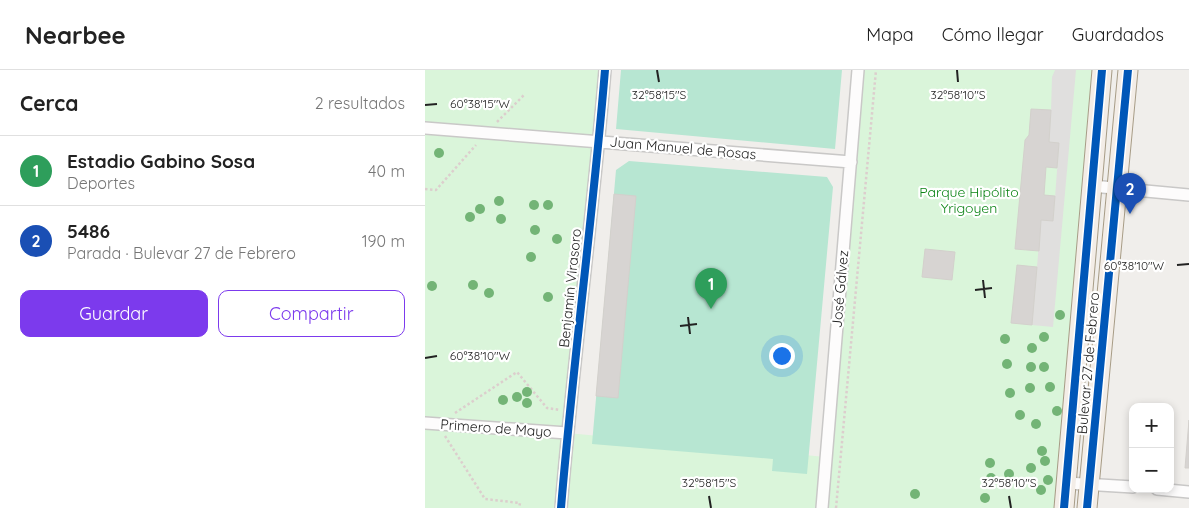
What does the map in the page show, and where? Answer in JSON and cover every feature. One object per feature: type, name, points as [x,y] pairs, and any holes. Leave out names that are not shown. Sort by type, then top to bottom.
[{"type":"main road","name":"Bulevar 27 de Febrero","points":[[1065,508],[1102,70]]},
{"type":"main road","name":"Bulevar 27 de Febrero","points":[[1087,508],[1128,70]]},
{"type":"street","name":"Benjamín Virasoro","points":[[561,508],[567,433],[605,70]]},
{"type":"street","name":"José Gálvez","points":[[822,508],[858,70]]},
{"type":"street","name":"Juan Manuel de Rosas","points":[[425,128],[851,162]]},
{"type":"street","points":[[1092,186],[1189,195]]},
{"type":"street","name":"Primero de Mayo","points":[[425,423],[567,433]]},
{"type":"street","points":[[1067,483],[1129,487]]},
{"type":"street","points":[[1174,491],[1189,492]]},
{"type":"path","points":[[836,508],[876,70]]},
{"type":"path","points":[[425,189],[436,190],[487,132],[524,95]]},
{"type":"green space","name":"Parque Hipólito Yrigoyen","points":[[425,70],[605,70],[567,433],[826,457],[858,70],[1102,70],[1064,508],[425,508]]},
{"type":"green space","points":[[621,70],[842,70],[835,149],[616,129]]},
{"type":"green space","points":[[629,161],[827,177],[833,187],[807,474],[772,471],[773,459],[592,444],[616,170]]},
{"type":"shaded area","points":[[1055,70],[1076,70],[1053,327],[1032,325],[1041,220],[1053,221],[1059,143],[1049,142],[1052,77]]},
{"type":"building","points":[[1031,109],[1051,110],[1049,142],[1059,143],[1057,168],[1046,167],[1044,195],[1055,196],[1053,221],[1041,220],[1039,251],[1015,249],[1025,140],[1029,135]]},
{"type":"building","points":[[614,194],[636,196],[618,398],[596,396]]},
{"type":"building","points":[[925,249],[955,252],[952,280],[922,277]]},
{"type":"building","points":[[1017,265],[1037,267],[1032,325],[1011,323]]},
{"type":"building","points":[[1189,420],[1189,468],[1185,468]]},
{"type":"cycle path","points":[[561,508],[605,70]]},
{"type":"cycle path","points":[[1064,508],[1102,70]]},
{"type":"cycle path","points":[[1087,508],[1128,70]]},
{"type":"place","name":"5486","points":[[1130,214]]},
{"type":"place","name":"Estadio Gabino Sosa","points":[[711,309]]}]
